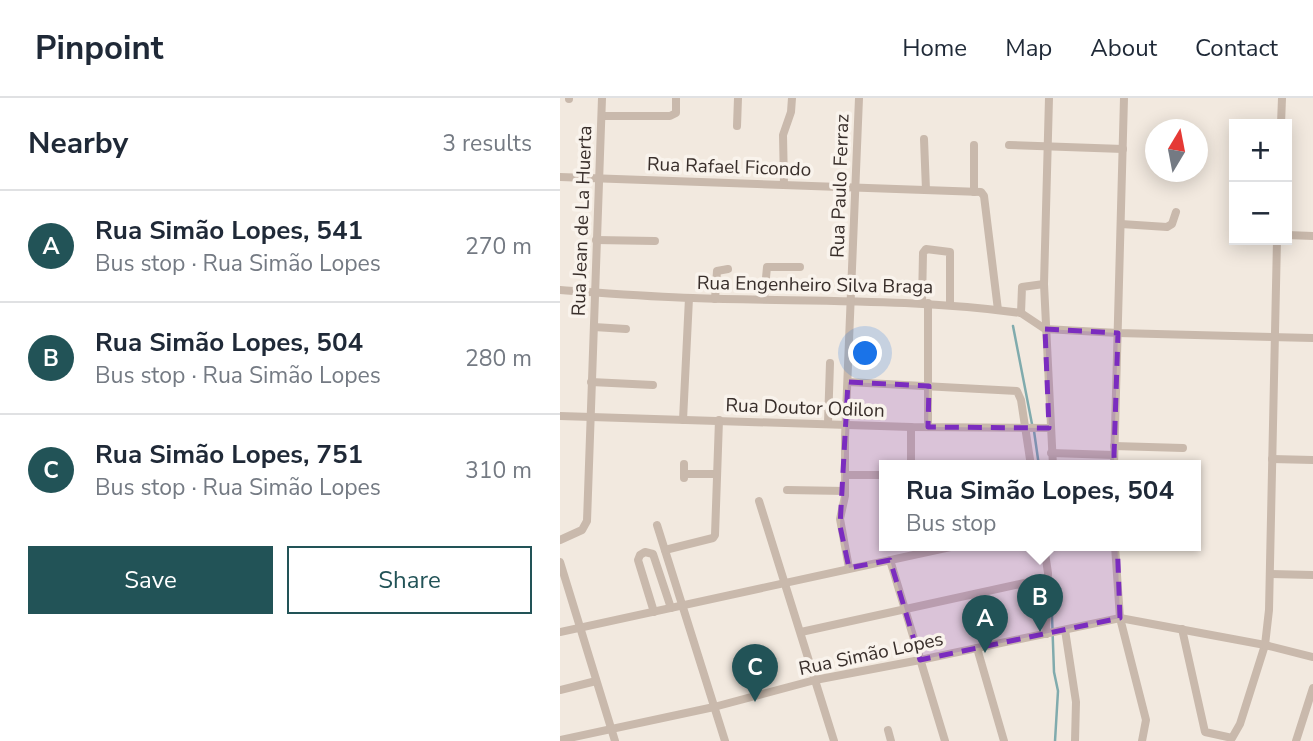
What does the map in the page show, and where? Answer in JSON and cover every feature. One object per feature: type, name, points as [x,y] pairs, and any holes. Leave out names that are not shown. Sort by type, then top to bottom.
[{"type":"street","name":"Rua Jean de La Huerta","points":[[560,540],[586,526],[603,98]]},
{"type":"street","points":[[602,116],[670,116],[676,113],[676,98]]},
{"type":"street","points":[[737,126],[738,98]]},
{"type":"street","points":[[784,185],[783,135],[791,112],[792,98]]},
{"type":"street","name":"Rua Paulo Ferraz","points":[[849,568],[839,526],[845,491],[859,98]]},
{"type":"street","points":[[1049,98],[1044,284],[1052,460]]},
{"type":"street","points":[[1114,460],[1124,98]]},
{"type":"street","points":[[1281,119],[1282,98]]},
{"type":"street","points":[[924,139],[926,190]]},
{"type":"street","points":[[974,145],[977,192],[984,196],[998,310]]},
{"type":"street","points":[[1010,145],[1122,149]]},
{"type":"street","name":"Rua Rafael Ficondo","points":[[560,177],[977,192]]},
{"type":"street","points":[[1121,224],[1167,227],[1172,224],[1176,212]]},
{"type":"street","points":[[1292,235],[1313,236]]},
{"type":"street","points":[[596,240],[655,241]]},
{"type":"street","points":[[1182,629],[1205,732],[1232,738],[1265,645],[1271,574],[1277,245]]},
{"type":"street","points":[[928,427],[929,386],[923,253],[926,249],[948,251],[951,254],[950,304]]},
{"type":"street","points":[[764,299],[768,267],[800,267]]},
{"type":"street","points":[[715,299],[717,271],[728,269]]},
{"type":"street","points":[[1044,284],[1021,288],[1021,313],[1045,328],[1118,333],[1313,338]]},
{"type":"street","name":"Rua Engenheiro Silva Braga","points":[[560,290],[715,299],[851,299],[950,304],[1021,313]]},
{"type":"street","points":[[683,420],[689,298]]},
{"type":"street","points":[[594,327],[626,329]]},
{"type":"street","points":[[828,423],[830,363]]},
{"type":"street","points":[[591,382],[653,385]]},
{"type":"street","points":[[848,382],[1012,390],[1019,394],[1030,460]]},
{"type":"street","name":"Rua Doutor Odilon","points":[[560,416],[911,427],[1049,428]]},
{"type":"street","points":[[665,550],[713,538],[715,535],[719,420]]},
{"type":"street","points":[[911,427],[911,460]]},
{"type":"street","points":[[1051,453],[1183,448]]},
{"type":"street","points":[[1272,459],[1313,460]]},
{"type":"street","points":[[684,464],[684,476],[717,474]]},
{"type":"street","points":[[845,475],[879,475]]},
{"type":"street","points":[[787,490],[845,491]]},
{"type":"street","points":[[759,501],[834,741]]},
{"type":"street","points":[[657,525],[724,741]]},
{"type":"street","points":[[560,632],[932,551]]},
{"type":"street","points":[[1044,551],[1046,634]]},
{"type":"street","points":[[1115,551],[1120,618],[1146,720],[1142,741]]},
{"type":"street","points":[[654,612],[638,560],[645,552],[653,554],[671,608]]},
{"type":"street","points":[[890,560],[945,741]]},
{"type":"street","points":[[560,562],[615,741]]},
{"type":"street","points":[[1271,574],[1313,575]]},
{"type":"street","points":[[801,632],[1047,578]]},
{"type":"street","name":"Rua Simão Lopes","points":[[560,740],[714,706],[815,680],[1120,618],[1265,645],[1313,657]]},
{"type":"street","points":[[1061,631],[1076,702],[1075,741]]},
{"type":"street","points":[[976,648],[1004,741]]},
{"type":"street","points":[[560,690],[597,681]]},
{"type":"street","points":[[1296,741],[1313,688]]},
{"type":"street","points":[[888,730],[891,741]]},
{"type":"highlighted area","points":[[1045,329],[1118,333],[1114,455],[1120,618],[920,660],[890,560],[849,568],[840,526],[848,382],[929,386],[928,427],[1049,428]]},
{"type":"waterway","points":[[1013,326],[1032,424]]},
{"type":"waterway","points":[[1034,431],[1038,460]]},
{"type":"waterway","points":[[1051,588],[1054,672],[1058,691],[1055,741]]},
{"type":"place","name":"Rua Simão Lopes, 504","points":[[1040,632]]},
{"type":"place","name":"Rua Simão Lopes, 541","points":[[985,653]]},
{"type":"place","name":"Rua Simão Lopes, 751","points":[[755,702]]}]
